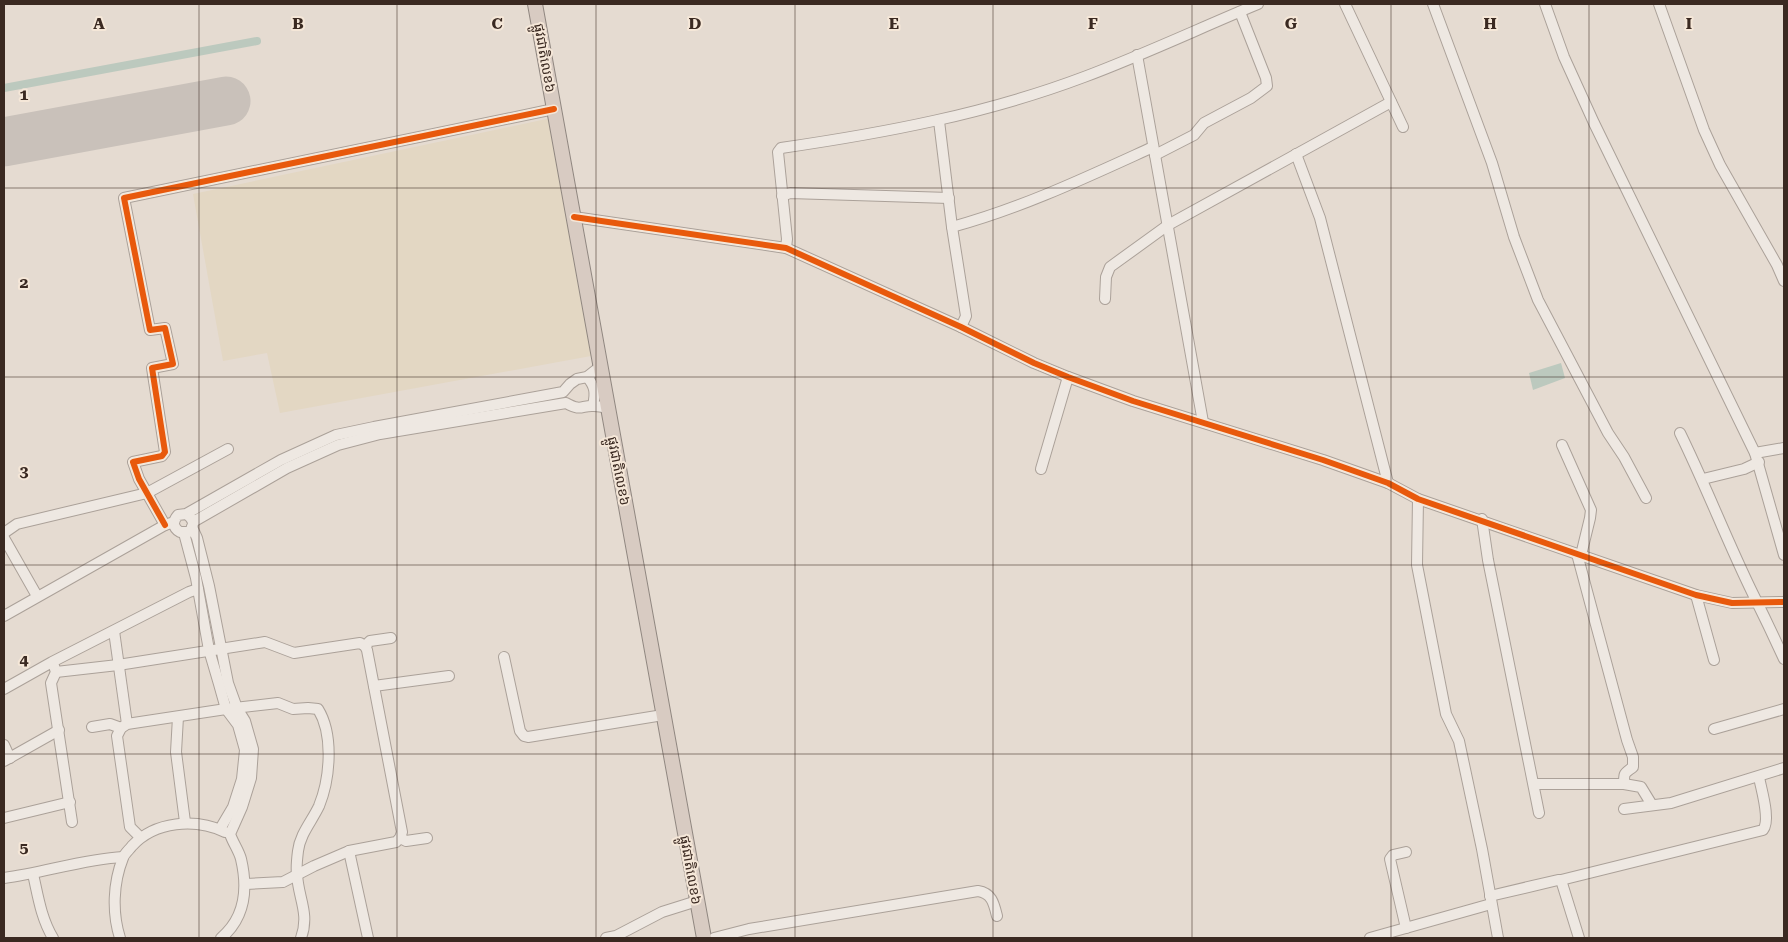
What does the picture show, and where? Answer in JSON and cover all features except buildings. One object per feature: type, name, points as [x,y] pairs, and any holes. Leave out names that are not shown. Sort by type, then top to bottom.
[{"type":"highway","name":"ផ្លូវជាតិលេខ៦","points":[[535,4],[704,938]]},
{"type":"street","points":[[786,248],[787,239],[778,152],[782,148],[854,138],[939,121],[1032,94],[1084,77],[1258,4]]},
{"type":"street","points":[[1345,4],[1403,127]]},
{"type":"street","points":[[1433,4],[1494,169],[1514,237],[1538,300],[1608,433],[1646,498]]},
{"type":"street","points":[[1545,4],[1564,57],[1757,458],[1784,554]]},
{"type":"street","points":[[1659,4],[1704,130],[1720,165],[1772,256],[1784,281]]},
{"type":"street","points":[[952,227],[986,218],[1194,135],[1204,123],[1251,98],[1267,86],[1266,78],[1240,12]]},
{"type":"street","points":[[1136,55],[1203,422]]},
{"type":"street","points":[[1105,299],[1106,277],[1110,268],[1168,225],[1391,102]]},
{"type":"street","points":[[554,109],[124,198],[150,330],[165,328],[173,364],[152,368],[165,452],[162,456],[133,462],[139,479],[147,493],[169,524],[176,530],[189,524],[281,460],[374,427],[563,392],[577,379],[587,377],[600,366]]},
{"type":"street","points":[[939,121],[950,198],[952,227],[966,316],[961,327]]},
{"type":"street","points":[[1296,154],[1320,218],[1388,483]]},
{"type":"street","points":[[782,196],[790,193],[950,198]]},
{"type":"street","points":[[574,217],[786,248],[961,327],[1034,363],[1133,401],[1323,460],[1388,483],[1418,499],[1696,595],[1732,603],[1759,604],[1784,602]]},
{"type":"street","points":[[587,377],[593,384],[596,394],[593,405]]},
{"type":"street","points":[[1041,469],[1068,377]]},
{"type":"street","points":[[337,440],[548,405],[566,403],[583,409],[593,405],[607,408]]},
{"type":"street","points":[[1680,433],[1703,479],[1784,659]]},
{"type":"street","points":[[1562,445],[1591,510],[1579,554],[1626,740],[1633,757],[1632,767],[1626,770],[1624,774],[1624,784]]},
{"type":"street","points":[[1703,479],[1744,469],[1757,458],[1784,448]]},
{"type":"street","points":[[4,533],[17,524],[147,493],[228,449]]},
{"type":"street","points":[[1418,499],[1417,565],[1446,714],[1459,741],[1498,938]]},
{"type":"street","points":[[4,616],[169,524],[178,516],[189,524],[197,538],[202,557],[222,649],[232,708],[245,721],[252,749],[250,778],[242,807],[230,834]]},
{"type":"street","points":[[1482,520],[1488,560],[1539,813]]},
{"type":"street","points":[[189,524],[209,650],[232,708],[245,750],[242,779],[233,807],[220,829]]},
{"type":"street","points":[[5,543],[37,596]]},
{"type":"street","points":[[4,689],[54,667],[114,631],[198,589]]},
{"type":"street","points":[[1696,595],[1714,660]]},
{"type":"street","points":[[114,631],[124,726],[117,736],[130,827],[140,837]]},
{"type":"street","points":[[365,646],[370,641],[390,638]]},
{"type":"street","points":[[54,667],[118,665],[265,642],[294,653],[360,643],[365,646],[402,832],[400,838],[396,842],[349,851],[283,882],[246,884]]},
{"type":"street","points":[[504,658],[520,731],[524,736],[528,737],[664,715]]},
{"type":"street","points":[[54,667],[51,683],[72,822]]},
{"type":"street","points":[[374,686],[449,676]]},
{"type":"street","points":[[92,727],[110,724],[124,726],[232,708],[278,703],[293,709],[318,709],[323,718],[329,768],[318,807],[303,834],[298,848],[297,875],[305,910],[305,928],[301,938]]},
{"type":"street","points":[[1714,729],[1784,709]]},
{"type":"street","points":[[178,717],[176,752],[186,822]]},
{"type":"street","points":[[4,745],[7,759],[59,730]]},
{"type":"street","points":[[1624,809],[1671,803],[1784,768]]},
{"type":"street","points":[[1370,938],[1388,936],[1406,928],[1491,900],[1558,880],[1763,830],[1766,824],[1766,816],[1758,777]]},
{"type":"street","points":[[1534,784],[1624,784],[1640,787],[1652,805]]},
{"type":"street","points":[[4,818],[70,802]]},
{"type":"street","points":[[120,938],[113,896],[123,857],[140,837],[161,827],[186,822],[220,829],[230,834],[240,857],[246,884],[242,907],[232,930],[221,938]]},
{"type":"street","points":[[400,838],[406,841],[427,838]]},
{"type":"street","points":[[349,851],[368,938]]},
{"type":"street","points":[[1406,852],[1393,855],[1390,859],[1406,928]]},
{"type":"street","points":[[4,878],[33,874],[106,858],[123,857]]},
{"type":"street","points":[[33,874],[40,908],[46,927],[53,938]]},
{"type":"street","points":[[1561,880],[1578,938]]},
{"type":"street","points":[[714,938],[749,929],[978,891],[988,894],[993,901],[997,916]]},
{"type":"street","points":[[606,938],[616,936],[662,912],[697,901]]},
{"type":"shaded area","points":[[551,118],[591,356],[280,413],[267,353],[223,361],[193,194]]},
{"type":"shaded area","points":[[1561,363],[1565,378],[1533,390],[1529,373]]},
{"type":"waterway","points":[[4,88],[257,41]]},
{"type":"runway","points":[[4,142],[226,101]]},
{"type":"cycle path","points":[[165,525],[139,479],[133,462],[162,456],[165,452],[152,368],[173,364],[165,328],[150,330],[124,198],[554,109]]},
{"type":"cycle path","points":[[574,217],[786,248],[961,327],[1034,363],[1133,401],[1323,460],[1388,483],[1418,499],[1696,595],[1732,603],[1784,602]]}]
